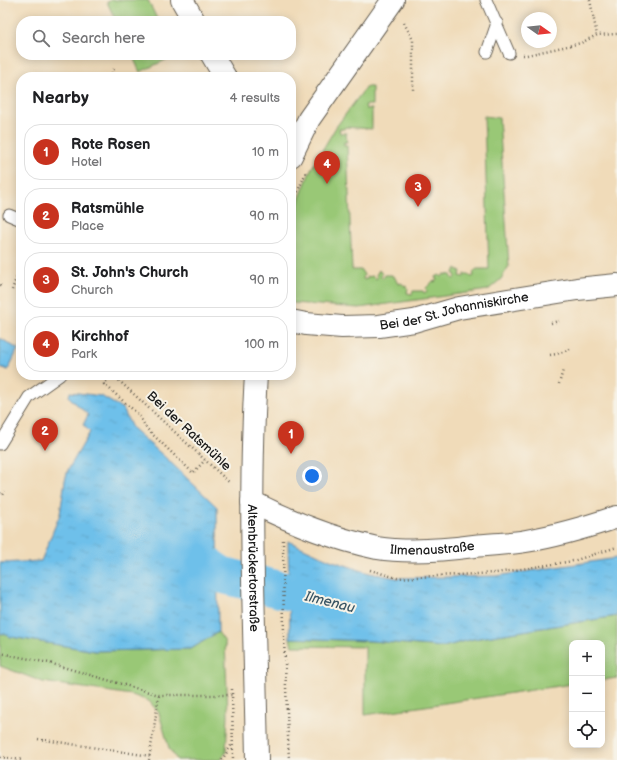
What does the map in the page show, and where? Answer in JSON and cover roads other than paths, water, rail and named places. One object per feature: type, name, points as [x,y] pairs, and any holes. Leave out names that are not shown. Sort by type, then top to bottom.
[{"type":"street","points":[[182,0],[191,16]]},
{"type":"street","points":[[296,146],[309,119],[392,1]]},
{"type":"street","points":[[215,60],[221,72]]},
{"type":"street","name":"Bei der St. Johanniskirche","points":[[296,322],[342,327],[379,326],[414,321],[459,308],[577,289],[617,285]]},
{"type":"street","name":"Altenbrückertorstraße","points":[[256,380],[253,426],[252,512],[257,760]]},
{"type":"street","name":"Ilmenaustraße","points":[[252,512],[281,516],[340,538],[379,548],[415,550],[445,550],[526,542],[560,534],[617,517]]},
{"type":"lane","points":[[486,0],[509,53]]},
{"type":"lane","points":[[487,52],[496,23]]},
{"type":"lane","points":[[9,216],[16,218]]},
{"type":"lane","points":[[0,444],[29,397],[53,380]]},
{"type":"water","points":[[0,338],[16,348],[16,353],[8,370],[0,367]]},
{"type":"water","points":[[70,392],[101,396],[123,409],[132,428],[217,507],[218,632],[191,649],[95,651],[11,637],[0,633],[0,563],[41,561],[60,514],[68,470],[90,432],[83,425],[88,415],[69,397]]},
{"type":"water","points":[[288,541],[330,560],[369,573],[397,578],[496,576],[617,558],[617,616],[473,639],[443,647],[371,641],[290,638]]},
{"type":"waterway","name":"Ilmenau","points":[[176,544],[222,575],[338,604]]},
{"type":"waterway","name":"Ilmenau","points":[[188,582],[222,575],[200,546]]},
{"type":"place","name":"Kirchhof","points":[[327,184]]},
{"type":"place","name":"St. John's Church","points":[[418,207]]},
{"type":"place","name":"Ratsmühle","points":[[45,451]]},
{"type":"place","name":"Rote Rosen","points":[[291,454]]}]
